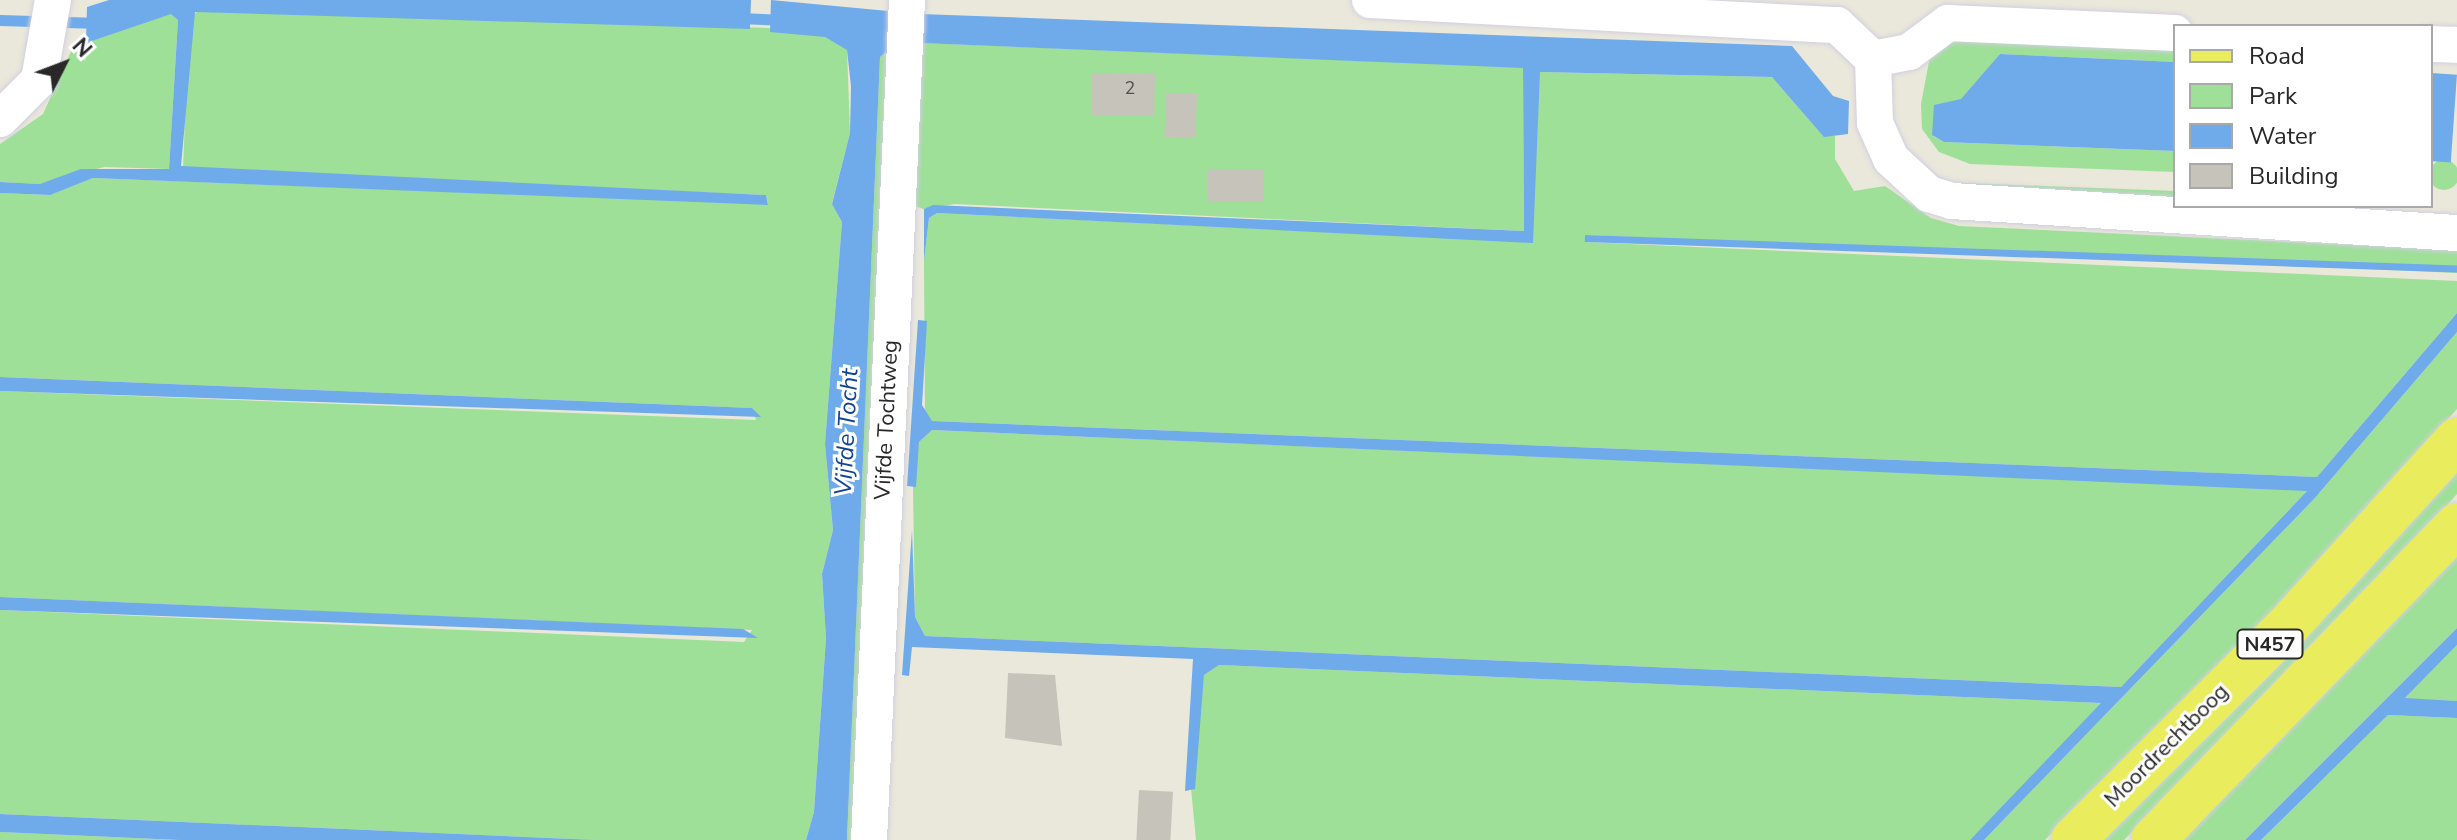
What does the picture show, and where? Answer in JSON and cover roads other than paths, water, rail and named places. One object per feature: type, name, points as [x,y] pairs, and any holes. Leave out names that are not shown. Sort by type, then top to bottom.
[{"type":"main road","name":"Moordrechtboog","points":[[2073,840],[2285,629],[2457,440]]},
{"type":"main road","name":"N457","points":[[2153,840],[2457,525]]},
{"type":"street","points":[[1370,0],[1816,20],[1855,36],[1873,59],[1875,123],[1891,159],[1929,194],[1952,201],[2457,233]]},
{"type":"street","points":[[0,119],[39,80],[52,3]]},
{"type":"street","name":"Vijfde Tochtweg","points":[[869,840],[906,17]]},
{"type":"street","points":[[1873,59],[1909,52],[1948,23],[2173,33]]},
{"type":"street","points":[[2433,44],[2457,45]]},
{"type":"water","points":[[109,0],[751,0],[750,29],[195,12],[181,166],[766,195],[768,205],[93,178],[50,195],[0,193],[0,182],[40,184],[81,169],[169,169],[178,20],[171,14],[86,43],[87,7]]},
{"type":"water","name":"Vijfde Tocht","points":[[771,0],[920,14],[1792,46],[1833,96],[1849,101],[1848,134],[1824,137],[1772,77],[1540,72],[1533,243],[937,213],[929,218],[924,261],[924,209],[933,205],[1524,231],[1523,68],[921,43],[887,51],[880,57],[847,840],[806,840],[814,812],[826,638],[822,574],[833,530],[825,444],[842,222],[832,204],[850,133],[851,86],[847,50],[825,37],[770,32]]},
{"type":"water","points":[[2000,54],[2173,62],[2173,151],[1944,142],[1932,135],[1934,105],[1961,99]]},
{"type":"water","points":[[2433,73],[2457,75],[2451,163],[2433,161]]},
{"type":"water","points":[[1585,235],[2457,265],[2457,272],[1585,242]]},
{"type":"water","points":[[2457,313],[2457,332],[2314,499],[1984,840],[1970,840],[2101,703],[1219,665],[1204,675],[1195,789],[1185,791],[1193,659],[912,647],[909,676],[902,675],[912,530],[915,617],[925,636],[2121,687],[2307,491],[932,430],[919,442],[916,487],[907,486],[918,320],[927,321],[922,405],[932,421],[2317,477]]},
{"type":"water","points":[[0,377],[752,408],[761,417],[0,391]]},
{"type":"water","points":[[0,597],[743,629],[758,638],[0,610]]},
{"type":"water","points":[[2457,628],[2457,645],[2405,698],[2457,701],[2457,718],[2388,715],[2261,840],[2245,840]]},
{"type":"water","points":[[0,814],[596,840],[179,840],[0,832]]},
{"type":"waterway","points":[[738,18],[784,20]]},
{"type":"waterway","points":[[0,20],[99,23]]}]
